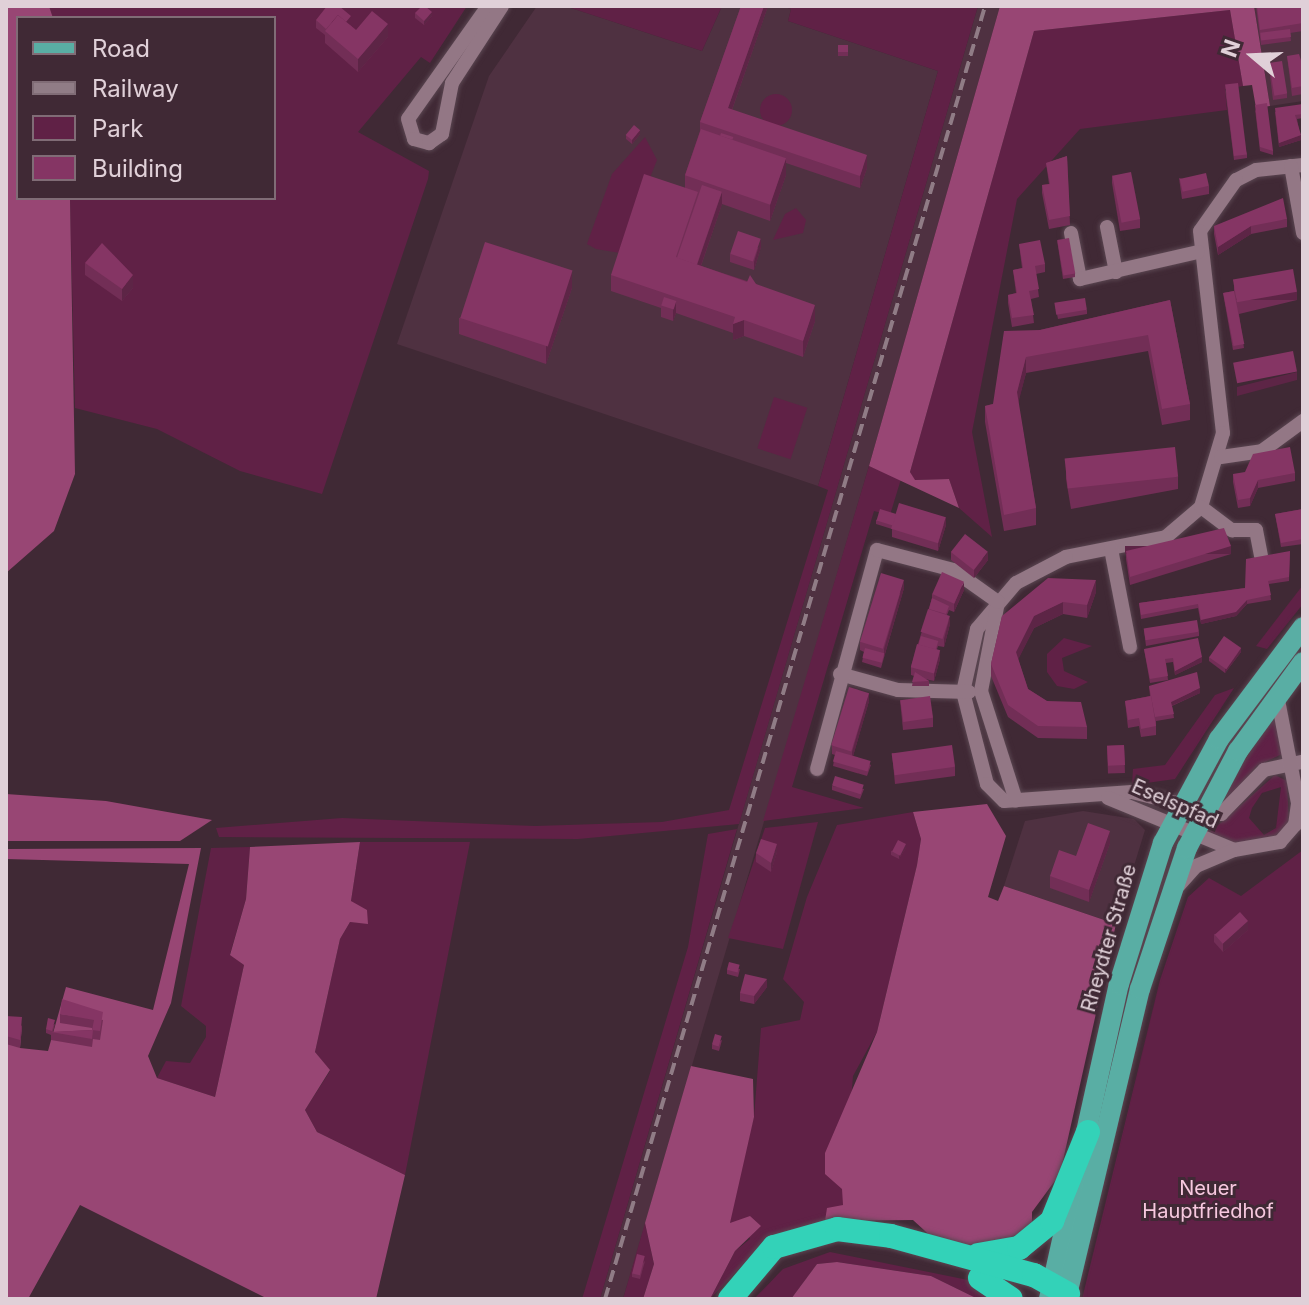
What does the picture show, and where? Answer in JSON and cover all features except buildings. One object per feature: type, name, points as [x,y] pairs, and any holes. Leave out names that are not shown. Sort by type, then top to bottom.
[{"type":"highway","points":[[957,1255],[998,1254],[1040,1234],[1065,1201],[1088,1132]]},
{"type":"highway","points":[[730,1299],[774,1247],[818,1230],[858,1230],[957,1255],[1058,1294]]},
{"type":"highway","points":[[742,1299],[779,1257],[819,1242],[857,1242],[980,1278],[1058,1294]]},
{"type":"highway","points":[[980,1278],[1011,1299]]},
{"type":"main road","name":"Rheydter Straße","points":[[1058,1294],[1088,1132],[1130,939],[1172,823],[1219,739],[1303,627]]},
{"type":"main road","points":[[1058,1294],[1165,908],[1193,834],[1203,812],[1277,695],[1303,662]]},
{"type":"street","points":[[488,6],[408,119],[414,139],[429,143],[442,134],[452,83],[502,6]]},
{"type":"street","points":[[963,692],[970,644],[998,602],[1041,567],[1166,537],[1201,507],[1221,457],[1220,374],[1198,252],[1203,221],[1226,189],[1256,170],[1297,166],[1303,233]]},
{"type":"street","points":[[1107,227],[1116,272]]},
{"type":"street","points":[[1071,233],[1080,279],[1198,252]]},
{"type":"street","points":[[1221,457],[1262,451],[1303,421]]},
{"type":"street","points":[[1201,507],[1232,530],[1256,530],[1261,556]]},
{"type":"street","points":[[1111,549],[1130,647]]},
{"type":"street","points":[[817,769],[840,674],[877,550],[953,570],[998,602]]},
{"type":"street","points":[[998,602],[981,691],[1016,801]]},
{"type":"street","points":[[840,674],[898,690],[981,691]]},
{"type":"street","name":"Eselspfad","points":[[963,692],[993,798],[1016,801],[1132,792],[1203,812],[1231,810],[1264,770],[1298,763]]},
{"type":"street","name":"Eselspfad","points":[[1165,908],[1187,873],[1234,850],[1272,845],[1291,831],[1298,811],[1298,763],[1277,695]]},
{"type":"street","name":"Eselspfad","points":[[1100,795],[1234,850]]},
{"type":"shaded area","points":[[6,6],[49,6],[52,16],[16,16],[16,200],[70,200],[75,474],[54,531],[6,573]]},
{"type":"shaded area","points":[[537,6],[565,6],[702,51],[722,6],[783,6],[791,9],[788,21],[938,71],[818,486],[397,344],[489,76]]},
{"type":"shaded area","points":[[978,6],[1000,6],[869,466],[623,1299],[600,1299]]},
{"type":"shaded area","points":[[1000,6],[1254,6],[1270,106],[1256,108],[1252,85],[1243,86],[1230,10],[1034,31],[910,472],[915,480],[949,479],[959,508],[869,466]]},
{"type":"shaded area","points":[[1254,6],[1303,6],[1303,101],[1270,106]]},
{"type":"shaded area","points":[[6,794],[106,801],[212,820],[180,841],[6,841]]},
{"type":"shaded area","points":[[987,804],[1006,836],[988,897],[998,901],[1004,886],[1116,924],[1060,1174],[1032,1212],[1032,1229],[982,1248],[937,1242],[913,1220],[825,1221],[827,1208],[843,1205],[842,1189],[825,1174],[825,1153],[877,1032],[917,865],[921,839],[913,812]]},
{"type":"shaded area","points":[[1083,811],[1134,819],[1145,830],[1116,924],[1004,886],[1025,821]]},
{"type":"shaded area","points":[[360,842],[351,901],[367,910],[368,924],[350,922],[340,939],[315,1052],[330,1070],[305,1110],[317,1132],[405,1175],[376,1299],[268,1299],[80,1205],[28,1299],[6,1299],[6,1024],[22,1026],[20,1048],[48,1051],[66,987],[153,1010],[189,864],[6,859],[6,849],[201,848],[171,1003],[148,1056],[157,1078],[215,1097],[244,965],[230,955],[246,899],[250,847]]},
{"type":"shaded area","points":[[691,1066],[753,1079],[754,1117],[730,1223],[750,1216],[761,1226],[735,1251],[710,1299],[643,1299],[654,1264],[645,1223]]},
{"type":"shaded area","points":[[837,1262],[931,1276],[978,1299],[791,1299],[817,1264]]},
{"type":"green space","points":[[49,6],[467,6],[430,63],[421,57],[358,132],[429,171],[322,494],[240,471],[157,429],[75,408],[70,200],[276,200],[276,16],[52,16]]},
{"type":"green space","points":[[565,6],[722,6],[702,51]]},
{"type":"green space","points":[[783,6],[978,6],[739,824],[578,839],[219,837],[216,828],[342,818],[535,826],[662,822],[729,810],[828,490],[818,486],[938,71],[788,21],[791,9]]},
{"type":"green space","points":[[1230,10],[1243,86],[1225,89],[1227,110],[1080,129],[1017,199],[972,432],[992,537],[959,508],[949,479],[914,480],[910,472],[1034,31]]},
{"type":"green space","points":[[776,94],[787,99],[792,110],[787,121],[776,126],[765,121],[760,110],[765,99]]},
{"type":"green space","points":[[645,137],[657,160],[620,253],[596,249],[587,244],[612,174]]},
{"type":"green space","points":[[796,208],[806,220],[803,233],[773,240],[785,214]]},
{"type":"green space","points":[[774,397],[807,408],[791,459],[757,448]]},
{"type":"green space","points":[[869,466],[901,479],[890,515],[874,511],[792,787],[864,808],[763,821]]},
{"type":"green space","points":[[1303,585],[1303,604],[1267,649],[1256,646]]},
{"type":"green space","points":[[1064,638],[1092,646],[1062,658],[1064,671],[1088,682],[1074,689],[1057,686],[1047,672],[1047,654]]},
{"type":"green space","points":[[1234,688],[1175,779],[1132,785],[1133,769],[1165,765],[1215,695]]},
{"type":"green space","points":[[1277,714],[1282,754],[1257,766],[1220,808],[1227,785]]},
{"type":"green space","points":[[1275,775],[1287,781],[1289,825],[1274,838],[1238,845],[1209,833]],"holes":[[[1281,787],[1276,828],[1264,835],[1249,818],[1262,793]]]},
{"type":"green space","points":[[913,812],[921,839],[917,865],[877,1032],[853,1076],[843,1205],[825,1221],[767,1239],[710,1299],[735,1251],[750,1239],[744,1224],[730,1223],[731,1200],[754,1117],[761,1028],[800,1020],[804,1002],[783,979],[807,897],[837,825]]},
{"type":"green space","points":[[818,822],[783,949],[728,938],[765,828]]},
{"type":"green space","points":[[737,829],[600,1299],[582,1299],[688,947],[708,834]]},
{"type":"green space","points":[[360,842],[470,842],[405,1175],[317,1132],[305,1110],[330,1071],[315,1052],[340,939],[350,922],[368,923],[351,901]]},
{"type":"green space","points":[[250,847],[246,899],[230,954],[244,965],[215,1097],[157,1078],[166,1061],[190,1063],[206,1037],[206,1026],[181,1006],[211,848]]},
{"type":"green space","name":"Neuer Hauptfriedhof","points":[[1303,850],[1303,1299],[1082,1299],[1160,980],[1188,897],[1209,878],[1241,896]]},
{"type":"green space","points":[[645,1223],[654,1264],[643,1299],[623,1299]]},
{"type":"green space","points":[[830,1252],[968,1280],[1003,1299],[978,1299],[931,1276],[837,1262],[817,1264],[791,1299],[754,1299],[783,1269]]},
{"type":"railway","points":[[605,1299],[985,6]]}]
